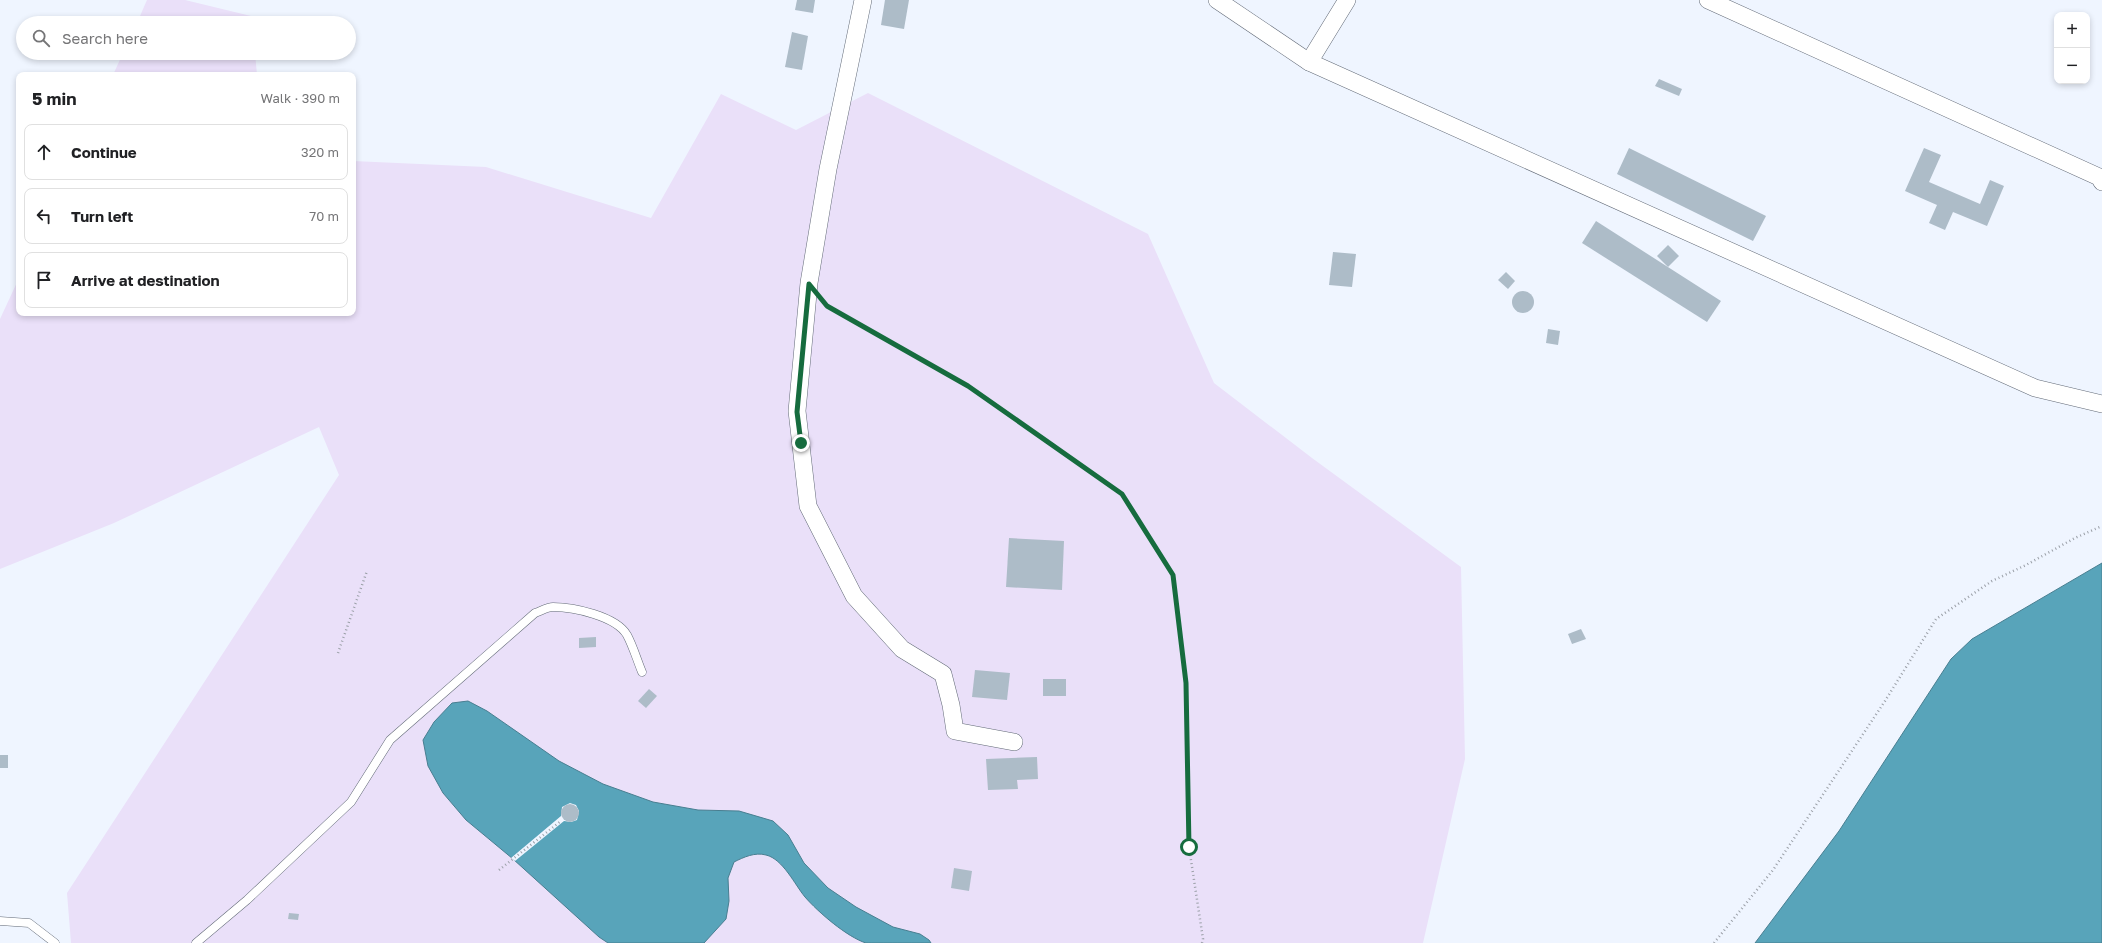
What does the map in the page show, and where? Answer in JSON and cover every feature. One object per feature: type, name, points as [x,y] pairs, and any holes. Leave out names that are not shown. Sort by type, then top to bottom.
[{"type":"street","points":[[863,0],[828,169],[809,284],[797,412],[808,506],[854,596],[902,649],[943,674],[951,705],[955,731],[1014,742]]},
{"type":"street","points":[[1217,0],[1309,62],[2035,388],[2102,404]]},
{"type":"street","points":[[1309,62],[1347,0]]},
{"type":"street","points":[[1708,0],[2099,177],[2102,182]]},
{"type":"lane","points":[[196,943],[247,900],[350,802],[394,735],[535,613],[551,607],[567,608],[586,612],[609,620],[626,633],[642,672]]},
{"type":"lane","points":[[0,921],[29,923],[55,943]]},
{"type":"path","points":[[809,284],[827,306],[968,386],[1122,494],[1173,575],[1186,683],[1189,847],[1204,939],[1202,943]]},
{"type":"path","points":[[1714,943],[1773,870],[1885,701],[1936,619],[1992,581],[2026,565],[2075,538],[2102,526]]},
{"type":"path","points":[[338,653],[367,571]]},
{"type":"path","points":[[499,870],[561,821]]},
{"type":"shaded area","points":[[147,0],[185,0],[251,16],[140,16]]},
{"type":"shaded area","points":[[120,60],[256,60],[257,72],[114,72]]},
{"type":"shaded area","points":[[868,93],[1148,234],[1214,383],[1312,458],[1461,567],[1465,759],[1423,943],[71,943],[67,893],[339,475],[319,427],[114,523],[0,569],[0,319],[16,284],[16,316],[356,316],[356,161],[486,167],[651,218],[721,94],[796,130]]},
{"type":"water","points":[[2102,563],[2102,943],[1755,943],[1839,831],[1951,659],[1972,639]]},
{"type":"water","points":[[468,701],[487,711],[559,761],[603,784],[653,802],[698,810],[739,811],[773,821],[788,835],[804,863],[828,888],[856,907],[893,927],[920,934],[931,943],[866,943],[858,940],[842,930],[817,910],[778,862],[772,857],[758,854],[734,862],[728,878],[729,901],[726,919],[704,943],[608,943],[599,937],[513,859],[466,820],[443,793],[428,766],[423,740],[434,722],[452,703]]},
{"type":"pier","points":[[570,803],[576,805],[579,811],[577,820],[571,822],[564,821],[515,861],[511,858],[561,816],[562,807]]},
{"type":"building","points":[[797,0],[815,0],[813,13],[795,10]]},
{"type":"building","points":[[885,0],[909,0],[904,29],[881,25]]},
{"type":"building","points":[[792,32],[808,36],[802,70],[785,67]]},
{"type":"building","points":[[1659,79],[1682,89],[1679,96],[1655,86]]},
{"type":"building","points":[[1629,148],[1766,216],[1753,241],[1617,174]]},
{"type":"building","points":[[1924,148],[1941,155],[1929,182],[1980,204],[1990,180],[2004,186],[1987,226],[1953,212],[1945,230],[1929,223],[1937,205],[1905,191]]},
{"type":"building","points":[[1596,221],[1721,301],[1707,322],[1582,243]]},
{"type":"building","points":[[1668,245],[1679,256],[1668,267],[1657,256]]},
{"type":"building","points":[[1333,252],[1356,254],[1352,287],[1329,285]]},
{"type":"building","points":[[1506,272],[1515,281],[1508,289],[1498,280]]},
{"type":"building","points":[[1523,291],[1531,294],[1534,302],[1531,310],[1523,313],[1515,310],[1512,302],[1515,294]]},
{"type":"building","points":[[1548,329],[1560,331],[1558,345],[1546,343]]},
{"type":"building","points":[[1009,538],[1064,541],[1062,590],[1006,587]]},
{"type":"building","points":[[1581,629],[1586,639],[1572,644],[1568,634]]},
{"type":"building","points":[[596,637],[596,647],[579,648],[579,638]]},
{"type":"building","points":[[975,670],[1010,673],[1007,700],[972,697]]},
{"type":"building","points":[[1043,679],[1066,679],[1066,696],[1043,696]]},
{"type":"building","points":[[649,689],[657,696],[646,708],[638,701]]},
{"type":"building","points":[[0,755],[8,755],[8,768],[0,768]]},
{"type":"building","points":[[1037,757],[1038,779],[1017,780],[1018,789],[988,790],[986,759]]},
{"type":"building","points":[[566,804],[574,804],[579,809],[577,820],[574,822],[566,822],[561,817],[561,809]]},
{"type":"building","points":[[954,868],[972,871],[969,891],[951,888]]},
{"type":"building","points":[[289,913],[299,914],[298,920],[288,919]]},
{"type":"route","points":[[801,443],[797,412],[809,284],[827,306],[968,386],[1122,494],[1173,575],[1186,683],[1189,847]]}]
